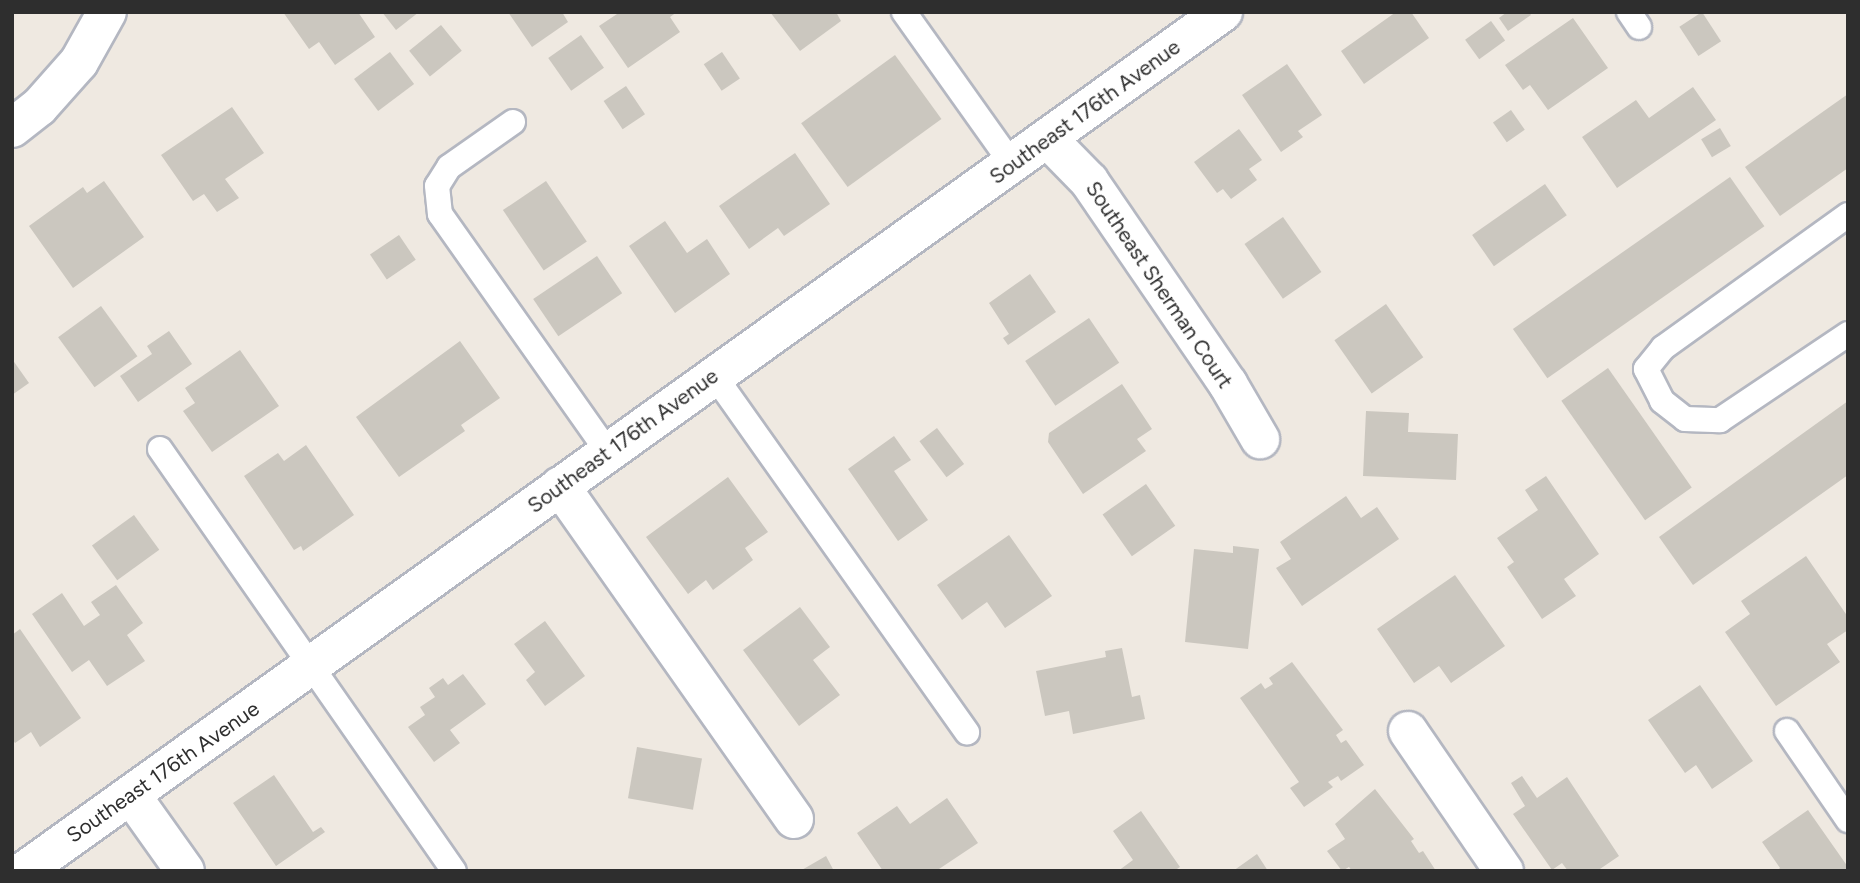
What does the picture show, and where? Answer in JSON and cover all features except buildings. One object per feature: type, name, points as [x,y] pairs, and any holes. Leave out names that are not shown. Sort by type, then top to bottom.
[{"type":"street","points":[[12,128],[79,62],[107,12]]},
{"type":"street","name":"Southeast 176th Avenue","points":[[24,871],[1223,12]]},
{"type":"street","name":"Southeast Sherman Court","points":[[1048,139],[1089,181],[1228,384],[1260,439]]},
{"type":"street","points":[[560,486],[794,820]]},
{"type":"street","points":[[1408,731],[1504,871]]},
{"type":"street","points":[[131,795],[185,871]]},
{"type":"lane","points":[[904,12],[1012,164]]},
{"type":"lane","points":[[513,122],[449,167],[438,186],[440,214],[607,452]]},
{"type":"lane","points":[[1848,215],[1663,348],[1646,369],[1662,401],[1685,419],[1720,420],[1848,334]]},
{"type":"lane","points":[[714,375],[967,732]]},
{"type":"lane","points":[[160,449],[454,871]]},
{"type":"lane","points":[[1787,731],[1848,820]]}]
